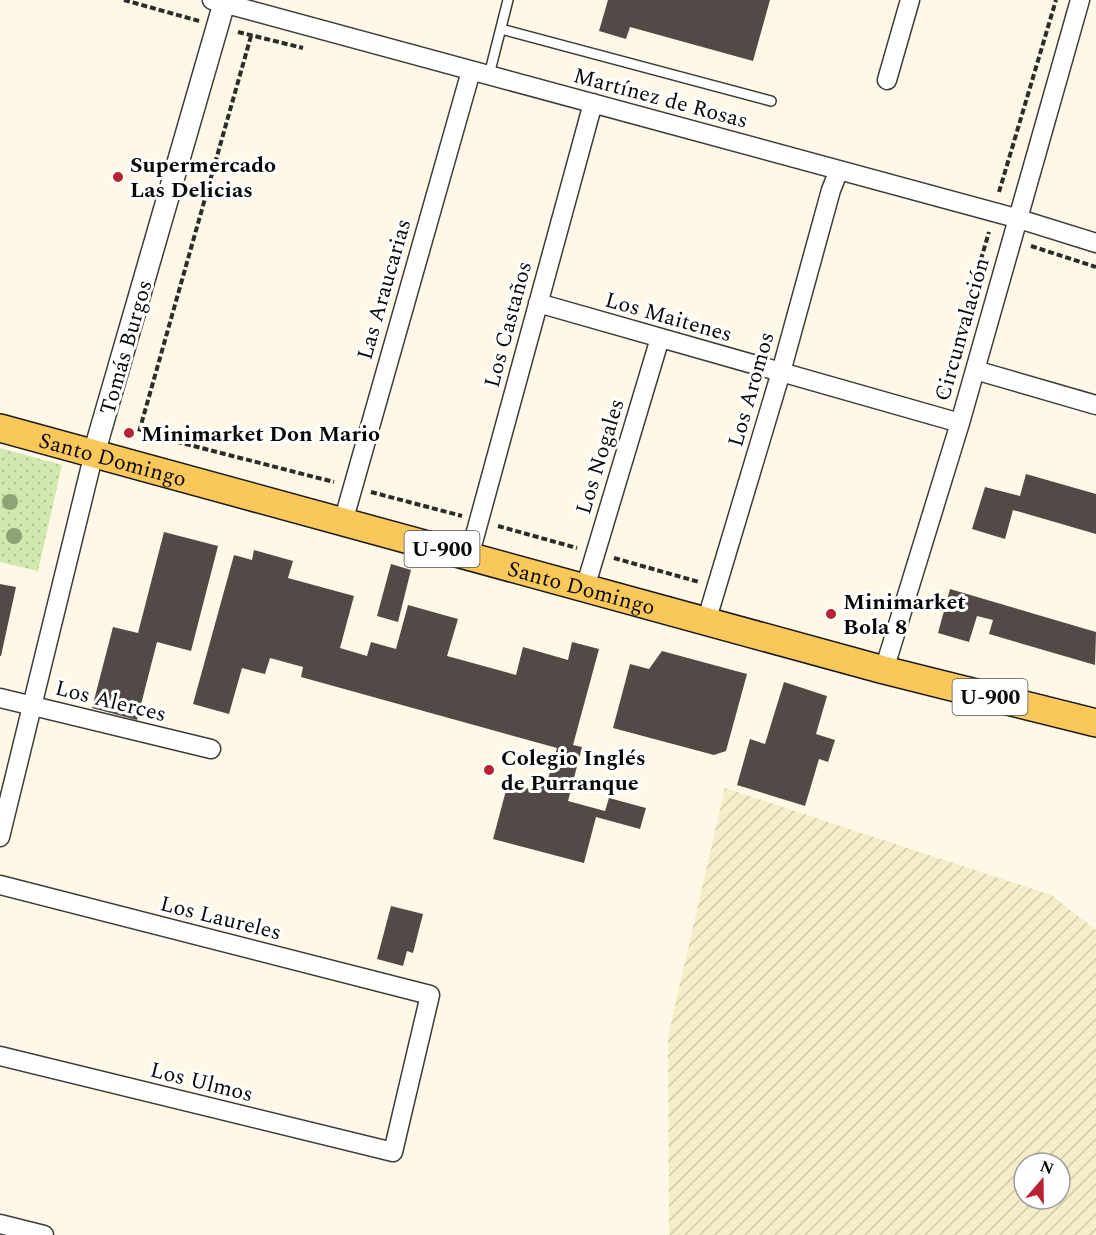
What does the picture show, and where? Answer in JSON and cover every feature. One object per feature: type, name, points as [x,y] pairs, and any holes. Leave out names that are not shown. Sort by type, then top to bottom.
[{"type":"main road","name":"Santo Domingo","points":[[0,428],[884,670],[1096,723]]},
{"type":"street","points":[[886,80],[910,0]]},
{"type":"street","name":"Circunvalación","points":[[884,670],[960,423],[1016,218],[1080,0]]},
{"type":"street","name":"Tomás Burgos","points":[[0,837],[94,453],[217,26],[220,1]]},
{"type":"street","name":"Martínez de Rosas","points":[[220,1],[1016,218],[1096,243]]},
{"type":"street","name":"Las Araucarias","points":[[343,522],[480,73]]},
{"type":"street","name":"Los Castaños","points":[[469,557],[592,103]]},
{"type":"street","name":"Los Aromos","points":[[706,622],[781,372],[831,190],[839,170]]},
{"type":"street","name":"Los Maitenes","points":[[538,303],[960,423]]},
{"type":"street","name":"Los Nogales","points":[[585,588],[660,338]]},
{"type":"street","points":[[975,370],[1096,405]]},
{"type":"street","name":"Los Alerces","points":[[0,698],[211,749]]},
{"type":"street","name":"Los Laureles","points":[[0,885],[430,995],[393,1152]]},
{"type":"street","name":"Los Ulmos","points":[[0,1056],[393,1152]]},
{"type":"street","points":[[0,1224],[44,1235]]},
{"type":"lane","points":[[480,73],[501,29],[508,0]]},
{"type":"lane","points":[[501,29],[771,101]]},
{"type":"path","points":[[124,0],[251,36],[139,432],[478,520],[716,587]]},
{"type":"path","points":[[999,192],[1056,0]]},
{"type":"path","points":[[935,416],[989,232]]},
{"type":"shaded area","points":[[725,788],[1051,895],[1096,930],[1096,1235],[669,1235],[668,1036]]},
{"type":"green space","points":[[0,448],[62,465],[38,571],[0,562]]},
{"type":"building","points":[[608,0],[770,0],[753,61],[630,27],[626,39],[599,31]]},
{"type":"building","points":[[1026,474],[1096,494],[1096,534],[1013,510],[1005,539],[972,529],[985,487],[1020,496]]},
{"type":"building","points":[[164,532],[218,546],[191,651],[157,642],[137,720],[92,708],[113,627],[138,633]]},
{"type":"building","points":[[254,550],[293,561],[288,578],[354,596],[340,648],[367,656],[371,642],[396,649],[408,605],[458,619],[447,656],[516,675],[523,647],[568,660],[572,642],[599,649],[573,745],[582,747],[568,801],[605,811],[609,798],[646,808],[640,829],[596,817],[584,863],[493,839],[508,783],[537,791],[539,784],[546,786],[557,748],[301,677],[303,667],[270,658],[265,674],[242,668],[229,714],[193,704],[234,555],[252,560]]},
{"type":"building","points":[[391,564],[411,570],[398,622],[377,616]]},
{"type":"building","points":[[0,584],[16,587],[1,656],[0,656]]},
{"type":"building","points":[[950,589],[1096,632],[1095,665],[989,634],[993,620],[977,616],[969,642],[938,633]]},
{"type":"building","points":[[662,651],[747,674],[726,751],[714,755],[613,728],[630,664],[649,669]]},
{"type":"building","points":[[784,682],[827,696],[816,734],[835,740],[828,762],[819,759],[805,806],[737,785],[750,739],[765,744]]},
{"type":"building","points":[[391,906],[423,914],[413,953],[407,951],[403,966],[377,959]]},
{"type":"place","name":"Supermercado Las Delicias","points":[[118,177]]},
{"type":"place","name":"Minimarket Don Mario","points":[[129,433]]},
{"type":"place","name":"Minimarket Bola 8","points":[[831,614]]},
{"type":"place","name":"Colegio Inglés de Purranque","points":[[489,770]]}]
